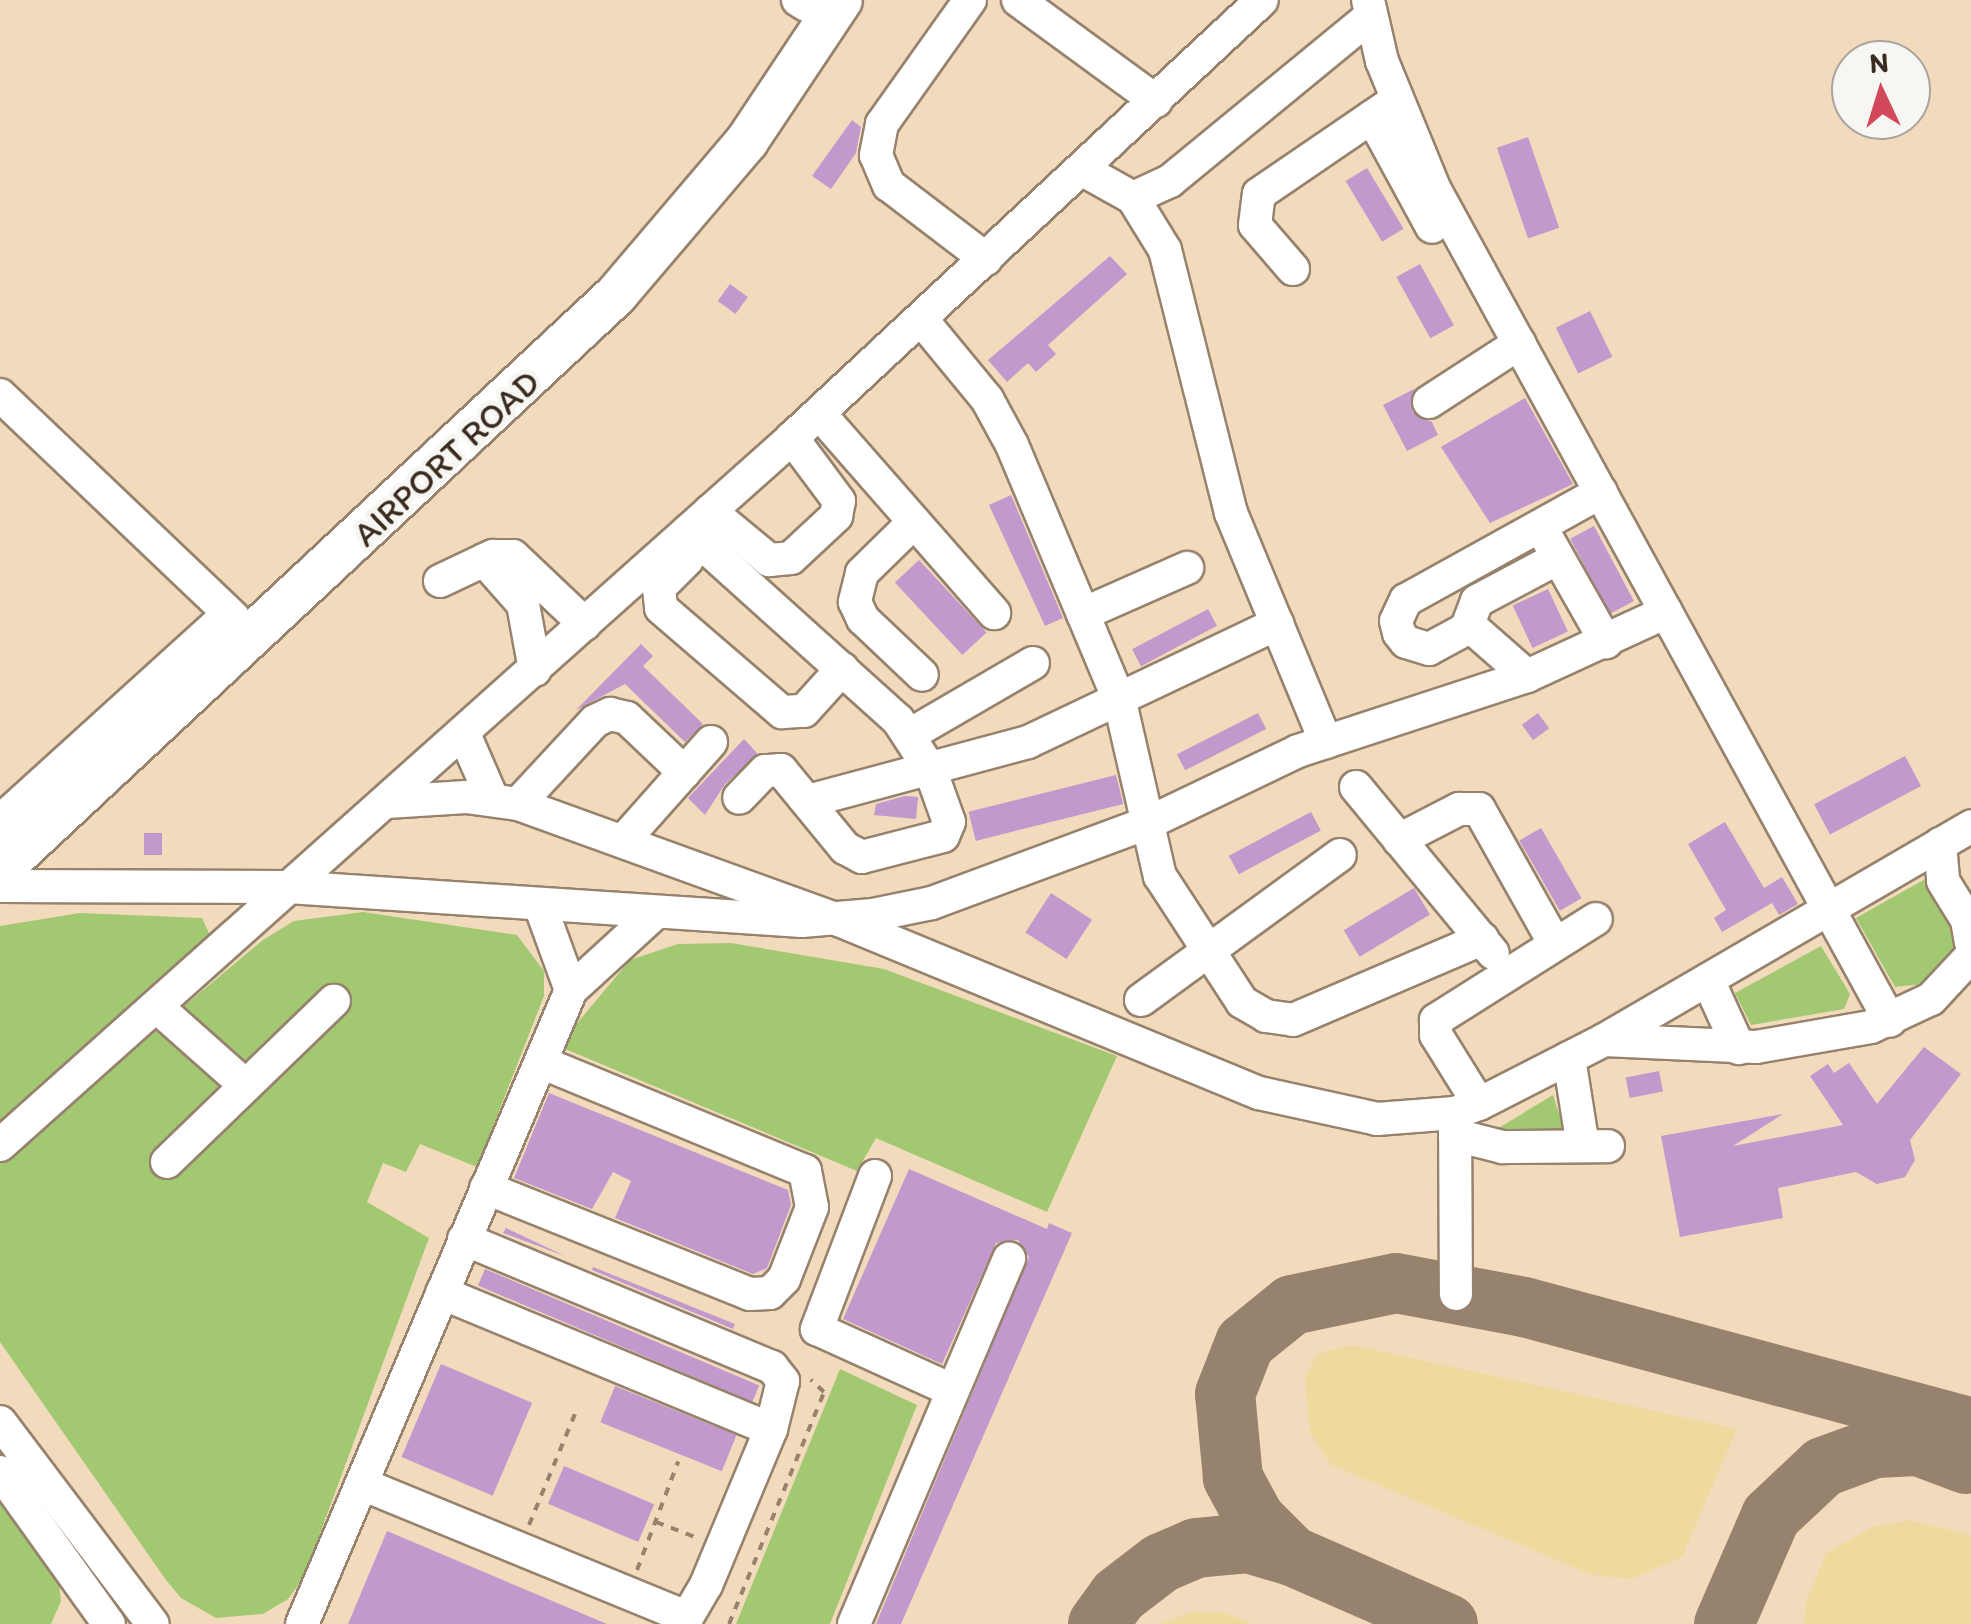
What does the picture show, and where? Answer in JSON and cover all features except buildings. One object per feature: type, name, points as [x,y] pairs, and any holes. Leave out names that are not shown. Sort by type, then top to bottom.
[{"type":"main road","name":"AIRPORT ROAD","points":[[0,828],[596,278],[724,127],[814,1]]},
{"type":"main road","name":"AIRPORT ROAD","points":[[0,870],[616,295],[747,140],[814,1]]},
{"type":"street","points":[[970,0],[882,124],[876,156],[889,186],[986,259]]},
{"type":"street","points":[[1018,0],[1156,101]]},
{"type":"street","points":[[0,1145],[586,624],[700,529],[792,438],[1262,0]]},
{"type":"street","points":[[1369,9],[1384,109],[1435,190],[1513,348],[1601,492],[1826,912],[1890,1020]]},
{"type":"street","points":[[1133,198],[1170,182],[1369,9]]},
{"type":"street","points":[[1293,269],[1255,225],[1254,203],[1267,186],[1384,109]]},
{"type":"street","points":[[1082,170],[1133,198],[1152,222],[1176,281],[1210,447],[1276,624],[1326,742]]},
{"type":"street","points":[[921,319],[1000,421],[1120,702],[1160,876],[1242,1002],[1266,1016],[1293,1020],[1482,939]]},
{"type":"street","points":[[1430,402],[1513,348]]},
{"type":"street","points":[[0,395],[233,617]]},
{"type":"street","points":[[819,413],[994,613]]},
{"type":"street","points":[[700,529],[768,560],[791,558],[836,516],[839,501],[792,438]]},
{"type":"street","points":[[1558,558],[1476,601],[1469,624],[1429,648],[1417,648],[1406,642],[1396,621],[1406,600],[1601,492]]},
{"type":"street","points":[[914,522],[862,574],[854,592],[863,619],[922,675]]},
{"type":"street","points":[[1540,526],[1606,642]]},
{"type":"street","points":[[700,529],[911,734],[930,769],[948,830],[870,858],[844,848],[808,801],[775,768],[739,798]]},
{"type":"street","points":[[700,529],[659,588],[661,608],[789,714],[804,711],[842,670]]},
{"type":"street","points":[[440,580],[484,560],[586,624]]},
{"type":"street","points":[[1083,614],[1187,568]]},
{"type":"street","points":[[528,586],[536,670]]},
{"type":"street","points":[[0,886],[288,887],[655,914],[838,920],[932,902],[1150,822],[1326,742],[1527,676],[1666,612]]},
{"type":"street","points":[[808,801],[1028,742],[1120,702],[1276,624]]},
{"type":"street","points":[[1469,624],[1527,676]]},
{"type":"street","points":[[911,734],[1033,664]]},
{"type":"street","points":[[505,801],[594,720],[610,714],[627,718],[684,772]]},
{"type":"street","points":[[464,734],[505,801]]},
{"type":"street","points":[[624,840],[711,742]]},
{"type":"street","points":[[1356,787],[1509,972]]},
{"type":"street","points":[[387,802],[505,801],[624,840],[838,920],[1260,1093],[1377,1119],[1463,1118],[1971,826]]},
{"type":"street","points":[[1400,840],[1459,810],[1479,809],[1555,944]]},
{"type":"street","points":[[1940,844],[1943,880],[1970,929]]},
{"type":"street","points":[[1141,1000],[1340,855]]},
{"type":"street","points":[[1910,862],[1943,880]]},
{"type":"street","points":[[540,905],[571,990]]},
{"type":"street","points":[[305,1623],[571,990],[655,914]]},
{"type":"street","points":[[1456,1294],[1463,1118],[1436,1034],[1436,1020],[1596,919]]},
{"type":"street","points":[[1604,1040],[1739,1048],[1890,1020],[1932,999],[1971,956]]},
{"type":"street","points":[[1708,980],[1739,1048]]},
{"type":"street","points":[[167,1162],[334,1001]]},
{"type":"street","points":[[156,1006],[246,1086]]},
{"type":"street","points":[[1463,1118],[1502,1147],[1596,1146],[1569,1058]]},
{"type":"street","points":[[486,1188],[750,1294],[770,1293],[784,1279],[812,1207],[805,1171],[540,1062]]},
{"type":"street","points":[[875,1176],[817,1328],[949,1390]]},
{"type":"street","points":[[362,1484],[628,1593],[670,1618],[722,1548],[772,1429],[785,1389],[772,1367],[464,1239]]},
{"type":"street","points":[[854,1624],[949,1390],[1009,1258]]},
{"type":"street","points":[[442,1293],[772,1429]]},
{"type":"street","points":[[0,1422],[152,1624]]},
{"type":"street","points":[[0,1472],[108,1624]]},
{"type":"street","points":[[73,1624],[78,1580]]},
{"type":"path","points":[[730,1624],[824,1392],[820,1384],[772,1367]]},
{"type":"path","points":[[520,1549],[575,1414]]},
{"type":"path","points":[[628,1593],[678,1462]]},
{"type":"path","points":[[656,1522],[722,1548]]},
{"type":"green space","points":[[1927,878],[1967,941],[1942,982],[1895,987],[1856,918]]},
{"type":"green space","points":[[363,912],[517,935],[544,971],[544,996],[477,1167],[420,1144],[406,1172],[383,1163],[367,1202],[429,1238],[304,1577],[288,1599],[263,1614],[216,1618],[181,1598],[166,1580],[0,1342],[0,1160],[263,940],[294,921]]},
{"type":"green space","points":[[80,913],[202,918],[214,944],[0,1132],[0,926]]},
{"type":"green space","points":[[731,943],[884,969],[1117,1056],[1047,1212],[876,1138],[857,1171],[558,1046],[630,960],[678,944]]},
{"type":"green space","points":[[1821,946],[1850,994],[1844,1009],[1751,1025],[1735,993]]},
{"type":"green space","points":[[1553,1095],[1567,1139],[1495,1139],[1497,1129]]},
{"type":"green space","points":[[840,1369],[917,1405],[830,1624],[736,1624]]},
{"type":"green space","points":[[0,1500],[59,1584],[61,1601],[51,1624],[0,1624]]},
{"type":"sand","points":[[1352,1345],[1737,1429],[1682,1557],[1632,1579],[1592,1575],[1331,1465],[1310,1433],[1305,1378],[1317,1354]]},
{"type":"sand","points":[[1909,1520],[1971,1535],[1971,1624],[1804,1624],[1806,1602],[1826,1553],[1873,1527]]},
{"type":"sand","points":[[1192,1612],[1226,1613],[1251,1624],[1159,1624]]},
{"type":"taxiway","points":[[1448,1624],[1292,1556],[1255,1519],[1233,1478],[1225,1394],[1245,1343],[1292,1305],[1396,1283],[1524,1307],[1971,1428]]},
{"type":"taxiway","points":[[1724,1624],[1771,1516],[1823,1467],[1875,1448],[1918,1446],[1966,1464]]},
{"type":"taxiway","points":[[1098,1624],[1118,1596],[1161,1563],[1196,1548],[1248,1543],[1292,1556]]}]
